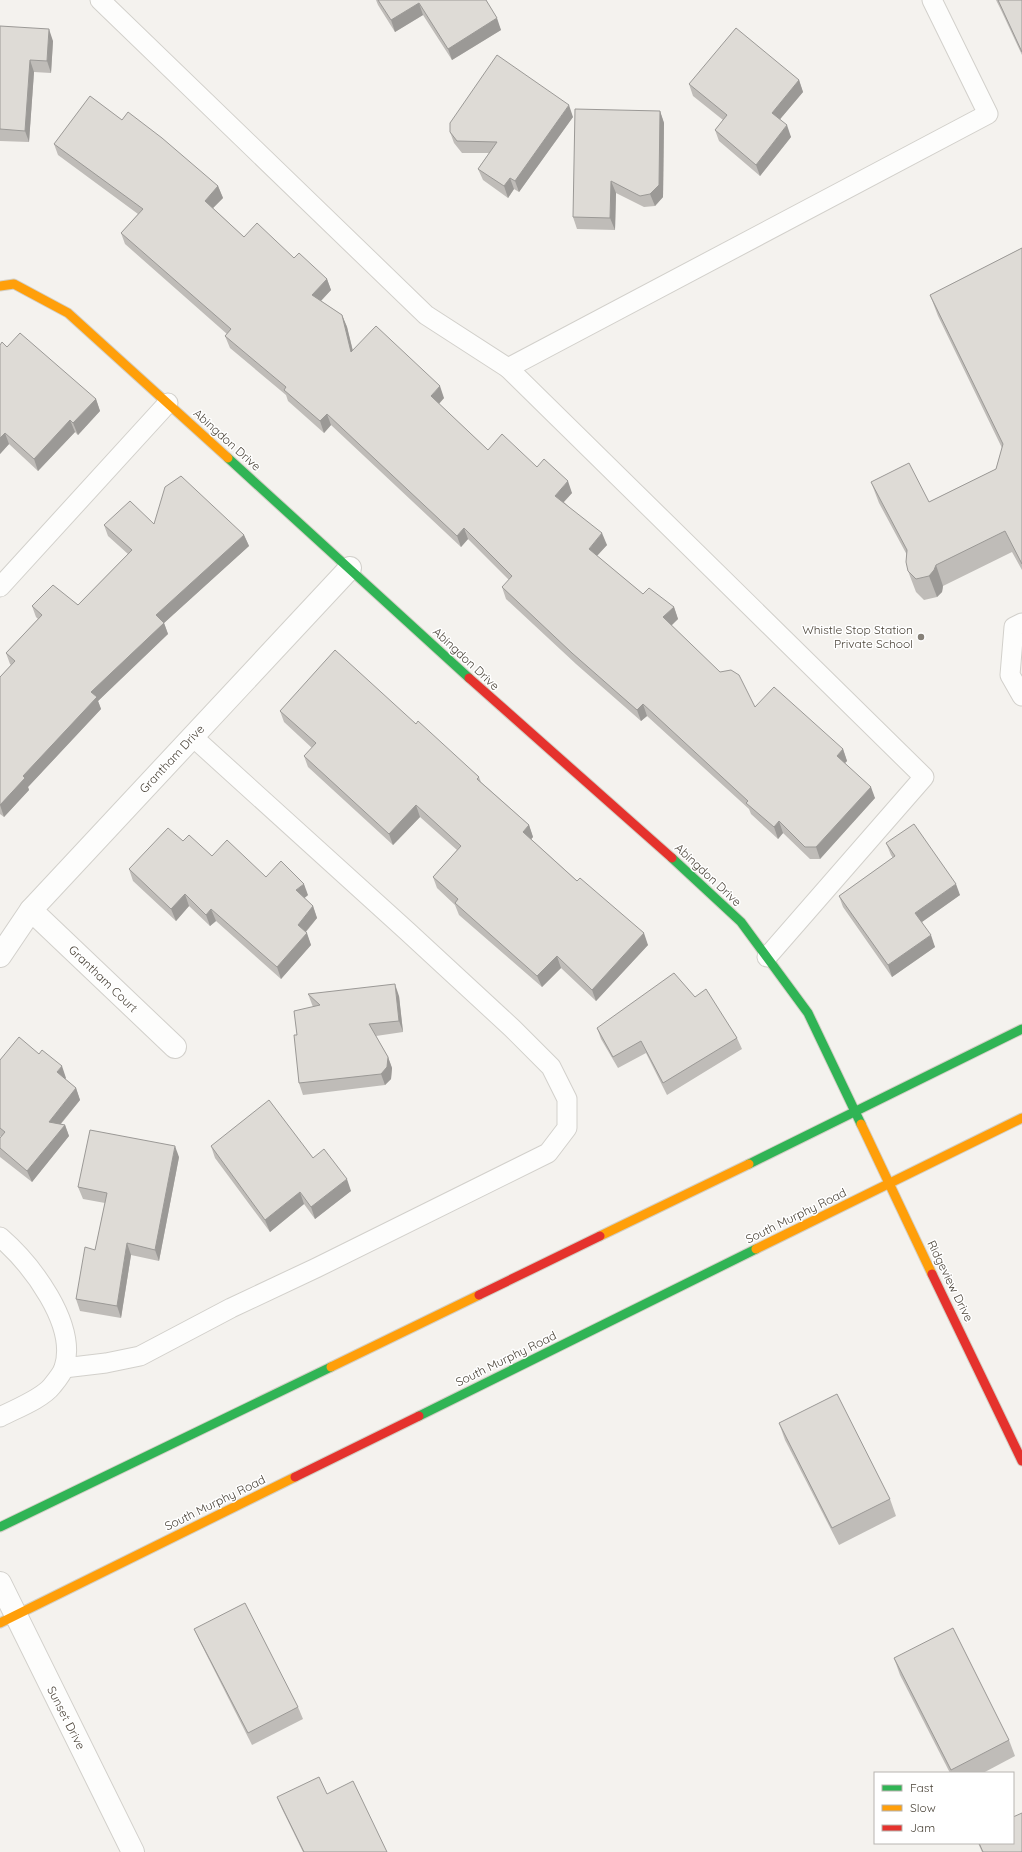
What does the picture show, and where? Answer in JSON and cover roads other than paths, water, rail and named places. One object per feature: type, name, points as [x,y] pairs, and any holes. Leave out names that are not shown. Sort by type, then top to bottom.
[{"type":"main road","name":"Abingdon Drive","points":[[0,286],[14,284],[68,313],[350,568],[480,688],[683,868],[741,922],[808,1013],[856,1112]]},
{"type":"main road","points":[[0,1527],[856,1112],[1022,1029]]},
{"type":"main road","name":"Ridgeview Drive","points":[[856,1112],[1022,1461]]},
{"type":"main road","name":"South Murphy Road","points":[[8,1619],[1022,1118]]},
{"type":"street","name":"Grantham Drive","points":[[0,956],[31,910],[350,568]]},
{"type":"street","name":"Grantham Court","points":[[31,910],[175,1047]]},
{"type":"street","name":"Sunset Drive","points":[[0,1583],[8,1619],[134,1852]]},
{"type":"lane","points":[[100,0],[426,315],[508,368],[924,777],[767,957]]},
{"type":"lane","points":[[508,368],[988,114],[932,0]]},
{"type":"lane","points":[[0,587],[168,403]]},
{"type":"lane","points":[[1022,623],[1014,627],[1010,675],[1022,696]]},
{"type":"lane","points":[[64,1368],[106,1363],[140,1356],[231,1308],[316,1268],[548,1153],[567,1128],[567,1099],[551,1067],[512,1028],[193,737]]},
{"type":"lane","points":[[0,1237],[23,1259],[43,1286],[59,1319],[67,1343],[64,1368],[52,1388],[31,1402],[0,1417]]},
{"type":"place","name":"Whistle Stop Station Private School","points":[[921,637]]}]
